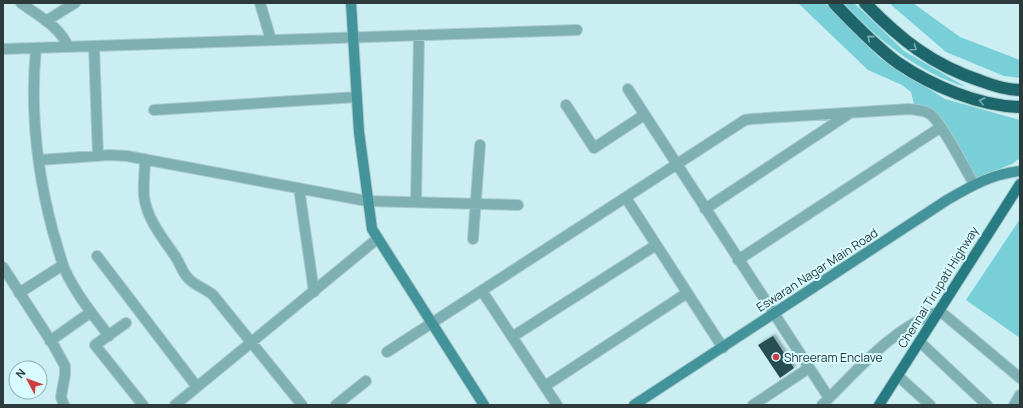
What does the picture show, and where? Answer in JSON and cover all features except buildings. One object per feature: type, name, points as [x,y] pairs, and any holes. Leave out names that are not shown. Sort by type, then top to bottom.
[{"type":"highway","points":[[834,3],[851,21],[898,63],[955,94],[1006,107],[1020,107]]},
{"type":"highway","points":[[865,3],[911,46],[932,60],[960,74],[1008,90],[1020,90]]},
{"type":"main road","name":"Chennai Tirupati Highway","points":[[879,405],[1020,184]]},
{"type":"street","points":[[21,3],[61,35],[68,47]]},
{"type":"street","points":[[46,22],[75,3]]},
{"type":"street","points":[[260,3],[271,40]]},
{"type":"street","points":[[351,3],[357,97],[367,201],[372,229],[431,324],[484,405]]},
{"type":"street","points":[[3,49],[577,30]]},
{"type":"street","points":[[416,202],[419,35]]},
{"type":"street","points":[[94,46],[98,156]]},
{"type":"street","points":[[36,48],[34,106],[39,160],[47,210],[63,265],[71,282],[108,336]]},
{"type":"street","points":[[628,90],[809,368],[826,401],[891,339],[924,317],[940,311],[1020,378]]},
{"type":"street","points":[[154,110],[357,97]]},
{"type":"street","points":[[566,105],[594,148],[644,115]]},
{"type":"street","points":[[387,352],[745,120],[761,117],[922,110],[930,114],[941,127],[974,184]]},
{"type":"street","points":[[705,209],[850,113]]},
{"type":"street","points":[[738,260],[941,127]]},
{"type":"street","points":[[473,239],[480,145]]},
{"type":"street","points":[[39,160],[98,156],[127,156],[367,201],[518,205]]},
{"type":"street","points":[[145,159],[144,196],[146,207],[153,224],[188,278],[210,292],[253,342],[302,405]]},
{"type":"street","name":"Eswaran Nagar Main Road","points":[[634,405],[974,184],[1002,173],[1020,171]]},
{"type":"street","points":[[299,188],[314,292]]},
{"type":"street","points":[[626,198],[723,348]]},
{"type":"street","points":[[175,405],[377,239]]},
{"type":"street","points":[[512,337],[656,245]]},
{"type":"street","points":[[97,256],[197,387]]},
{"type":"street","points":[[19,292],[63,265]]},
{"type":"street","points":[[3,268],[65,366],[65,375],[60,397],[64,405]]},
{"type":"street","points":[[482,291],[557,405]]},
{"type":"street","points":[[545,386],[687,293]]},
{"type":"street","points":[[50,341],[91,312]]},
{"type":"street","points":[[126,323],[95,345],[143,405]]},
{"type":"street","points":[[920,342],[987,405]]},
{"type":"street","points":[[753,405],[809,368]]},
{"type":"street","points":[[898,376],[930,405]]},
{"type":"street","points":[[336,405],[366,381]]},
{"type":"shaded area","points":[[798,3],[825,3],[881,59],[945,99],[1020,120],[1020,158],[1012,164],[976,178],[931,109],[914,104],[911,92],[902,85],[868,70]]},
{"type":"shaded area","points":[[843,3],[854,3],[904,51],[966,87],[949,81],[915,64],[884,42]]},
{"type":"shaded area","points":[[889,3],[913,3],[960,37],[1020,60],[1020,78],[1004,76],[946,52]]},
{"type":"shaded area","points":[[1020,219],[1020,338],[966,300]]},
{"type":"place","name":"Shreeram Enclave","points":[[776,357]]}]
